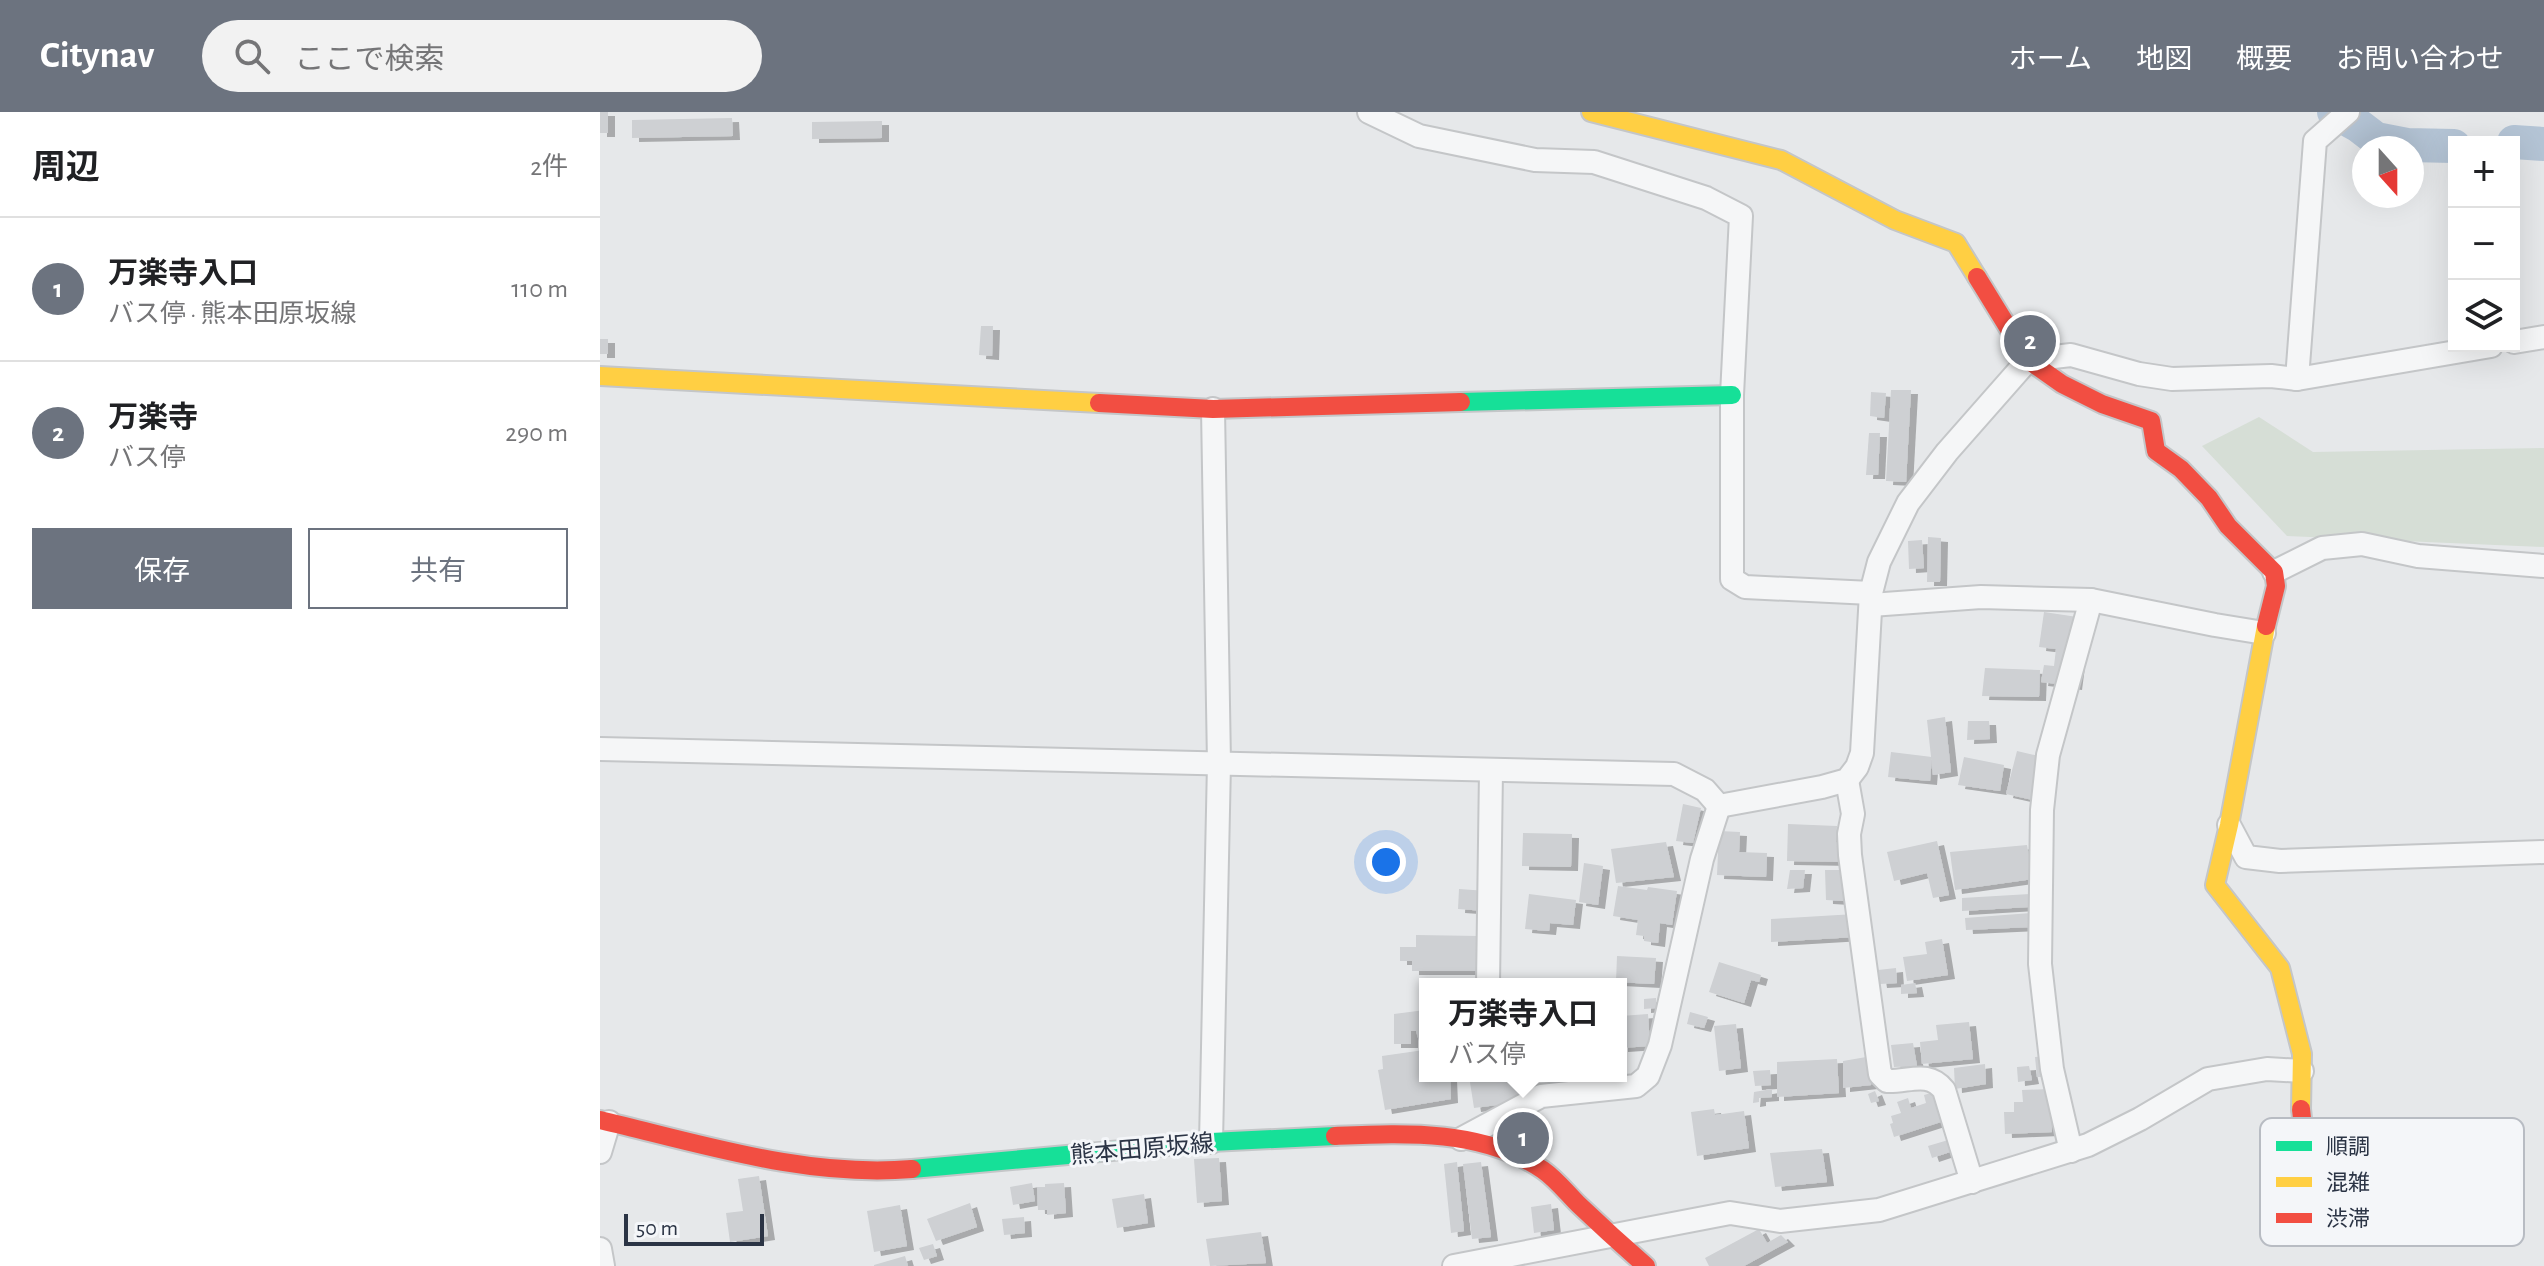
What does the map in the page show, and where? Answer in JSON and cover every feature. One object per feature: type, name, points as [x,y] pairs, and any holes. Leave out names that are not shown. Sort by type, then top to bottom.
[{"type":"street","points":[[1369,112],[1419,136],[1535,160],[1594,162],[1706,198],[1741,216],[1732,395],[1732,579],[1745,587],[1871,599],[1981,597],[2091,600],[2264,633]]},
{"type":"street","points":[[1591,112],[1781,160],[1895,220],[1956,243],[2028,360],[2062,384],[2102,404],[2151,421],[2156,451],[2181,469],[2209,498],[2228,526],[2274,572],[2276,586],[2215,885],[2280,968],[2302,1054],[2301,1118]]},
{"type":"street","points":[[2297,379],[2315,141],[2347,113]]},
{"type":"street","points":[[2520,341],[2544,337]]},
{"type":"street","points":[[1719,806],[1847,780],[1857,767],[1862,753],[1871,599],[1879,562],[1908,503],[1956,441],[2028,360],[2071,355],[2139,374],[2172,379],[2271,376],[2297,379],[2456,352]]},
{"type":"street","points":[[600,376],[1213,409],[1732,395]]},
{"type":"street","points":[[1211,1142],[1219,763],[1213,409]]},
{"type":"street","points":[[2274,572],[2322,548],[2362,544],[2418,556],[2544,566]]},
{"type":"street","points":[[2071,1151],[2052,1069],[2040,964],[2042,810],[2048,755],[2091,600]]},
{"type":"street","points":[[600,749],[1674,774],[1705,790],[1719,806]]},
{"type":"street","points":[[1488,978],[1491,771]]},
{"type":"street","points":[[1847,780],[1853,814],[1849,834],[1850,855],[1880,1074],[1887,1081],[1931,1078],[1944,1090],[1972,1182]]},
{"type":"street","points":[[1461,1139],[1536,1086],[1636,1086],[1648,1076],[1660,1045],[1702,859],[1719,806]]},
{"type":"street","points":[[2229,825],[2246,857],[2280,861],[2544,852]]},
{"type":"street","points":[[1454,1266],[1730,1213],[1780,1221],[1879,1210],[2088,1145],[2208,1079],[2267,1069],[2302,1071]]},
{"type":"street","points":[[600,1152],[604,1121]]},
{"type":"street","name":"熊本田原坂線","points":[[604,1121],[762,1158],[830,1170],[888,1171],[1211,1142],[1401,1133],[1461,1139],[1505,1150],[1544,1171],[1646,1266]]},
{"type":"street","points":[[600,1249],[603,1266]]},
{"type":"shaded area","points":[[2259,417],[2313,452],[2544,448],[2544,547],[2287,536],[2202,446]]},
{"type":"building","points":[[600,112],[608,112],[608,133],[600,133]]},
{"type":"building","points":[[732,118],[733,136],[632,138],[632,120]]},
{"type":"building","points":[[882,121],[882,138],[812,139],[812,122]]},
{"type":"building","points":[[981,326],[993,326],[992,356],[979,355]]},
{"type":"building","points":[[600,339],[608,339],[608,354],[600,354]]},
{"type":"building","points":[[1891,390],[1911,390],[1906,482],[1886,481]]},
{"type":"building","points":[[1871,392],[1886,393],[1884,418],[1870,416]]},
{"type":"building","points":[[1869,433],[1880,433],[1878,475],[1866,475]]},
{"type":"building","points":[[1928,537],[1941,538],[1940,582],[1927,582]]},
{"type":"building","points":[[1922,540],[1924,568],[1909,569],[1908,541]]},
{"type":"building","points":[[2044,612],[2084,618],[2075,686],[2041,682],[2044,665],[2054,666],[2056,649],[2039,647]]},
{"type":"building","points":[[1985,668],[2040,670],[2039,697],[1982,696]]},
{"type":"building","points":[[1945,717],[1951,772],[1933,775],[1927,720]]},
{"type":"building","points":[[1968,721],[1989,721],[1990,739],[1967,740]]},
{"type":"building","points":[[2017,751],[2043,757],[2033,800],[2006,794]]},
{"type":"building","points":[[1891,752],[1932,757],[1930,781],[1888,777]]},
{"type":"building","points":[[1964,757],[2004,765],[2000,791],[1958,785]]},
{"type":"building","points":[[1683,804],[1701,808],[1693,843],[1676,841]]},
{"type":"building","points":[[1788,824],[1837,826],[1836,842],[1845,843],[1845,862],[1787,861]]},
{"type":"building","points":[[1719,831],[1740,832],[1739,852],[1767,853],[1766,877],[1717,875]]},
{"type":"building","points":[[1523,833],[1572,834],[1571,867],[1522,866]]},
{"type":"building","points":[[1937,841],[1949,895],[1933,898],[1927,873],[1894,881],[1887,852]]},
{"type":"building","points":[[1666,842],[1674,877],[1616,883],[1611,849]]},
{"type":"building","points":[[2027,845],[2033,879],[1955,890],[1950,852]]},
{"type":"building","points":[[1584,863],[1603,866],[1598,905],[1579,902]]},
{"type":"building","points":[[1790,870],[1805,870],[1803,888],[1787,889]]},
{"type":"building","points":[[1825,870],[1844,870],[1843,901],[1826,900]]},
{"type":"building","points":[[1618,886],[1677,891],[1672,925],[1660,923],[1658,943],[1644,941],[1644,936],[1636,935],[1638,920],[1613,916]]},
{"type":"building","points":[[1459,889],[1487,891],[1486,911],[1458,909]]},
{"type":"building","points":[[1529,894],[1576,900],[1573,925],[1550,923],[1549,931],[1525,929]]},
{"type":"building","points":[[2030,894],[2029,907],[1962,911],[1962,898]]},
{"type":"building","points":[[2031,913],[2032,927],[1966,930],[1965,918]]},
{"type":"building","points":[[1855,914],[1856,937],[1771,942],[1771,919]]},
{"type":"building","points":[[1416,935],[1480,936],[1479,971],[1412,971],[1412,961],[1400,961],[1400,947],[1416,947]]},
{"type":"building","points":[[1942,939],[1948,975],[1907,981],[1903,957],[1927,954],[1925,942]]},
{"type":"building","points":[[1617,956],[1656,958],[1654,984],[1627,983],[1627,978],[1616,978]]},
{"type":"building","points":[[1719,962],[1761,975],[1759,982],[1751,980],[1744,1003],[1709,992]]},
{"type":"building","points":[[1896,968],[1897,983],[1880,984],[1878,970]]},
{"type":"building","points":[[1915,983],[1917,993],[1901,994],[1901,985]]},
{"type":"building","points":[[1656,998],[1656,1008],[1644,1009],[1644,999]]},
{"type":"building","points":[[1419,1011],[1419,1041],[1416,1031],[1411,1031],[1411,1044],[1394,1044],[1394,1014]]},
{"type":"building","points":[[1690,1012],[1708,1017],[1704,1028],[1687,1024]]},
{"type":"building","points":[[1648,1014],[1650,1046],[1627,1048],[1627,1016]]},
{"type":"building","points":[[1969,1022],[1973,1059],[1922,1064],[1920,1042],[1938,1040],[1936,1025]]},
{"type":"building","points":[[1736,1024],[1741,1068],[1719,1071],[1714,1026]]},
{"type":"building","points":[[1913,1043],[1917,1066],[1894,1067],[1891,1045]]},
{"type":"building","points":[[1419,1051],[1419,1082],[1450,1082],[1451,1099],[1385,1110],[1378,1070],[1383,1069],[1382,1056]]},
{"type":"building","points":[[1872,1056],[1871,1085],[1843,1088],[1843,1061]]},
{"type":"building","points":[[2046,1056],[2048,1077],[2037,1077],[2035,1057]]},
{"type":"building","points":[[1837,1059],[1839,1093],[1777,1097],[1777,1062]]},
{"type":"building","points":[[1985,1064],[1986,1084],[1955,1089],[1954,1068]]},
{"type":"building","points":[[2029,1066],[2032,1080],[2018,1082],[2017,1067]]},
{"type":"building","points":[[1770,1070],[1771,1085],[1755,1086],[1753,1071]]},
{"type":"building","points":[[1470,1082],[1517,1082],[1520,1102],[1474,1108]]},
{"type":"building","points":[[1772,1089],[1772,1097],[1759,1098],[1759,1102],[1753,1103],[1754,1092]]},
{"type":"building","points":[[2050,1089],[2052,1132],[2005,1134],[2004,1112],[2014,1112],[2014,1102],[2023,1102],[2022,1090]]},
{"type":"building","points":[[1875,1091],[1879,1101],[1871,1103],[1868,1094]]},
{"type":"building","points":[[1938,1091],[1947,1120],[1894,1137],[1890,1124],[1893,1123],[1891,1116],[1901,1113],[1897,1102],[1908,1098],[1911,1108],[1926,1103],[1924,1095]]},
{"type":"building","points":[[1714,1109],[1715,1115],[1744,1111],[1749,1148],[1697,1156],[1691,1112]]},
{"type":"building","points":[[1955,1138],[1965,1166],[1956,1169],[1950,1152],[1932,1158],[1928,1146]]},
{"type":"building","points":[[1822,1149],[1827,1182],[1775,1187],[1770,1153]]},
{"type":"building","points":[[1219,1158],[1222,1201],[1197,1203],[1194,1159]]},
{"type":"building","points":[[1457,1162],[1464,1231],[1451,1233],[1444,1164]]},
{"type":"building","points":[[1481,1162],[1491,1237],[1472,1239],[1463,1164]]},
{"type":"building","points":[[759,1176],[768,1236],[730,1242],[726,1213],[743,1211],[738,1179]]},
{"type":"building","points":[[1032,1183],[1035,1201],[1013,1205],[1010,1187]]},
{"type":"building","points":[[1064,1183],[1066,1213],[1047,1215],[1047,1210],[1038,1210],[1037,1187]]},
{"type":"building","points":[[1144,1194],[1148,1223],[1117,1228],[1112,1199]]},
{"type":"building","points":[[970,1203],[977,1227],[936,1241],[927,1219]]},
{"type":"building","points":[[1551,1204],[1554,1230],[1534,1233],[1531,1207]]},
{"type":"building","points":[[900,1205],[907,1246],[874,1252],[867,1211]]},
{"type":"building","points":[[1024,1217],[1025,1233],[1004,1235],[1002,1219]]},
{"type":"building","points":[[1759,1229],[1767,1243],[1781,1235],[1788,1242],[1744,1266],[1709,1266],[1705,1258]]},
{"type":"building","points":[[1261,1232],[1266,1263],[1210,1266],[1206,1239]]},
{"type":"building","points":[[933,1244],[937,1256],[924,1260],[919,1248]]},
{"type":"building","points":[[905,1256],[908,1266],[874,1266],[874,1265]]},
{"type":"waterway","points":[[2334,112],[2376,139],[2407,145],[2448,146]]},
{"type":"waterway","points":[[2520,142],[2544,144]]},
{"type":"traffic: fast","points":[[1461,402],[1732,395]]},
{"type":"traffic: fast","points":[[912,1169],[1211,1142],[1335,1136]]},
{"type":"traffic: slow","points":[[1591,112],[1781,160],[1895,220],[1956,243],[1977,277]]},
{"type":"traffic: slow","points":[[600,376],[1099,403]]},
{"type":"traffic: slow","points":[[2266,626],[2215,885],[2280,968],[2302,1054],[2301,1109]]},
{"type":"traffic: jam","points":[[1977,277],[2028,360],[2062,384],[2102,404],[2151,421],[2156,451],[2181,469],[2209,498],[2228,526],[2274,572],[2276,586],[2266,626]]},
{"type":"traffic: jam","points":[[1099,403],[1213,409],[1461,402]]},
{"type":"traffic: jam","points":[[2301,1109],[2302,1118]]},
{"type":"traffic: jam","points":[[600,1120],[794,1164],[833,1169],[912,1169]]},
{"type":"traffic: jam","points":[[1335,1136],[1442,1136],[1495,1147],[1519,1157],[1543,1170],[1646,1266]]},
{"type":"place","name":"万楽寺","points":[[2030,341]]},
{"type":"place","name":"万楽寺入口","points":[[1523,1138]]}]
